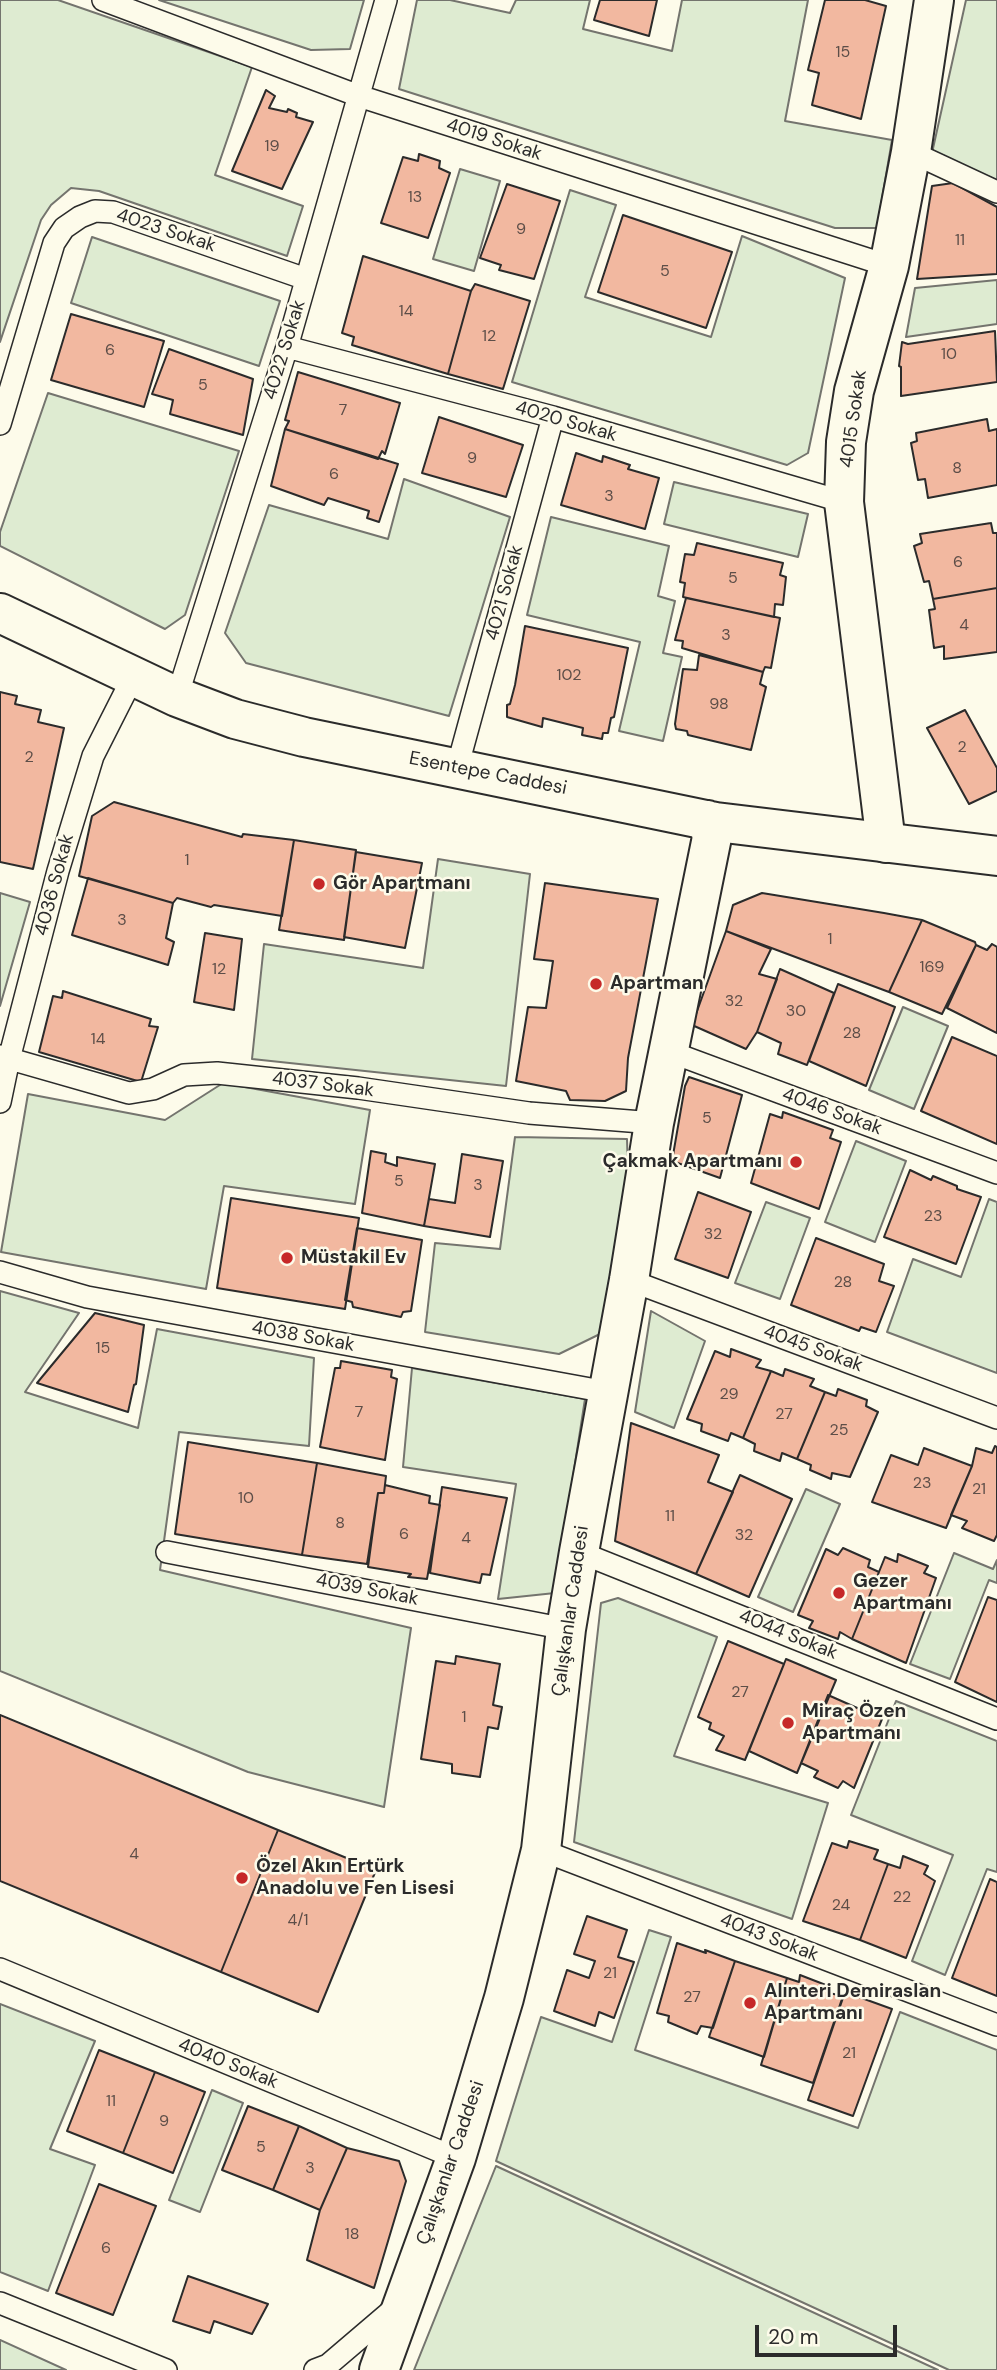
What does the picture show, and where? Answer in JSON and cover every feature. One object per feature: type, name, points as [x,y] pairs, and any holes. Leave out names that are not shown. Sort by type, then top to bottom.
[{"type":"street","name":"4015 Sokak","points":[[886,843],[844,502],[846,442],[854,391],[889,266],[911,152],[934,0]]},
{"type":"street","name":"Esentepe Caddesi","points":[[0,613],[177,698],[235,719],[304,737],[457,768],[716,827],[997,856]]},
{"type":"street","name":"Çalışkanlar Caddesi","points":[[379,2370],[456,2158],[504,1998],[541,1850],[566,1629],[579,1552],[629,1280],[654,1123],[716,827]]},
{"type":"lane","name":"4019 Sokak","points":[[103,0],[359,96],[889,266]]},
{"type":"lane","name":"4022 Sokak","points":[[177,698],[287,347],[386,0]]},
{"type":"lane","points":[[911,152],[997,192]]},
{"type":"lane","name":"4023 Sokak","points":[[0,424],[54,243],[64,228],[80,217],[95,211],[113,212],[306,279]]},
{"type":"lane","name":"4020 Sokak","points":[[287,347],[554,417],[844,502]]},
{"type":"lane","name":"4021 Sokak","points":[[457,768],[554,417]]},
{"type":"lane","name":"4036 Sokak","points":[[0,1101],[4,1058],[93,756],[133,677]]},
{"type":"lane","name":"4046 Sokak","points":[[668,1051],[997,1173]]},
{"type":"lane","name":"4037 Sokak","points":[[4,1058],[129,1093],[153,1089],[184,1074],[216,1073],[358,1088],[529,1113],[654,1123]]},
{"type":"lane","name":"4038 Sokak","points":[[0,1272],[87,1297],[607,1392]]},
{"type":"lane","name":"4045 Sokak","points":[[629,1280],[997,1418]]},
{"type":"lane","name":"4039 Sokak","points":[[167,1552],[566,1629]]},
{"type":"lane","name":"4044 Sokak","points":[[579,1552],[997,1718]]},
{"type":"lane","name":"4043 Sokak","points":[[541,1850],[997,2025]]},
{"type":"lane","name":"4040 Sokak","points":[[0,1969],[456,2158]]},
{"type":"lane","points":[[315,2370],[328,2365],[403,2300]]},
{"type":"lane","points":[[0,2303],[166,2370]]},
{"type":"green space","points":[[0,0],[58,0],[252,67],[215,175],[303,206],[287,256],[99,191],[71,188],[51,205],[41,220],[0,342]]},
{"type":"green space","points":[[159,0],[364,0],[350,49],[311,50]]},
{"type":"green space","points":[[417,0],[450,0],[510,13],[516,0],[590,0],[583,29],[672,51],[682,0],[808,0],[785,121],[892,140],[877,228],[835,228],[399,89]]},
{"type":"green space","points":[[966,0],[997,0],[997,180],[932,153]]},
{"type":"green space","points":[[460,169],[500,181],[474,271],[433,259]]},
{"type":"green space","points":[[570,190],[616,205],[585,297],[711,337],[742,236],[845,278],[808,453],[787,465],[512,382]]},
{"type":"green space","points":[[92,237],[280,301],[259,366],[71,303]]},
{"type":"green space","points":[[997,280],[997,324],[906,337],[915,288]]},
{"type":"green space","points":[[48,393],[239,451],[185,615],[165,629],[0,546],[0,532]]},
{"type":"green space","points":[[404,479],[510,517],[449,716],[246,663],[225,633],[269,505],[388,539]]},
{"type":"green space","points":[[674,482],[808,514],[798,557],[664,524]]},
{"type":"green space","points":[[551,517],[669,546],[658,596],[675,601],[663,653],[682,657],[663,741],[619,731],[640,642],[527,615]]},
{"type":"green space","points":[[438,859],[530,874],[506,1086],[252,1059],[264,944],[423,968]]},
{"type":"green space","points":[[0,893],[30,902],[0,1006]]},
{"type":"green space","points":[[903,1007],[948,1026],[914,1109],[869,1090]]},
{"type":"green space","points":[[223,1083],[370,1110],[355,1204],[224,1186],[206,1289],[1,1252],[28,1094],[165,1120]]},
{"type":"green space","points":[[515,1137],[627,1139],[628,1172],[600,1334],[559,1354],[425,1332],[435,1243],[500,1249]]},
{"type":"green space","points":[[856,1141],[906,1161],[875,1242],[825,1222]]},
{"type":"green space","points":[[989,1199],[997,1202],[997,1373],[887,1332],[913,1259],[961,1277]]},
{"type":"green space","points":[[766,1202],[810,1218],[780,1299],[735,1283]]},
{"type":"green space","points":[[0,1291],[79,1313],[25,1392],[138,1428],[157,1329],[314,1358],[309,1446],[179,1432],[160,1570],[411,1628],[384,1807],[248,1772],[0,1671]]},
{"type":"green space","points":[[651,1311],[705,1341],[674,1428],[635,1412]]},
{"type":"green space","points":[[412,1368],[585,1399],[555,1593],[498,1599],[516,1484],[403,1467]]},
{"type":"green space","points":[[806,1489],[840,1504],[793,1612],[758,1597]]},
{"type":"green space","points":[[954,1553],[993,1569],[997,1560],[997,1583],[989,1580],[950,1679],[910,1664]]},
{"type":"green space","points":[[618,1598],[717,1637],[674,1756],[828,1803],[792,1919],[574,1842],[601,1603]]},
{"type":"green space","points":[[896,1701],[997,1741],[997,1872],[987,1869],[945,1975],[912,1961],[953,1855],[851,1815]]},
{"type":"green space","points":[[649,1930],[671,1937],[635,2050],[858,2128],[900,2012],[997,2050],[997,2370],[949,2370],[496,2161],[541,2017],[612,2042]]},
{"type":"green space","points":[[0,2004],[95,2041],[50,2149],[95,2165],[48,2291],[0,2272]]},
{"type":"green space","points":[[212,2090],[243,2103],[200,2212],[169,2200]]},
{"type":"green space","points":[[496,2166],[938,2370],[414,2370]]},
{"type":"green space","points":[[0,2340],[66,2370],[0,2370]]},
{"type":"building","points":[[600,0],[657,0],[649,36],[594,20]]},
{"type":"building","points":[[825,0],[865,0],[886,6],[861,119],[812,105],[819,73],[808,70]]},
{"type":"building","points":[[266,90],[275,96],[269,108],[287,112],[288,109],[297,113],[296,117],[313,122],[282,189],[232,171]]},
{"type":"building","points":[[419,154],[440,161],[439,168],[450,173],[428,238],[381,223],[403,157],[418,161]]},
{"type":"building","points":[[953,183],[997,207],[997,274],[917,279],[932,186]]},
{"type":"building","points":[[507,184],[560,201],[534,279],[499,270],[501,265],[480,258]]},
{"type":"building","points":[[623,215],[732,252],[706,328],[598,292]]},
{"type":"building","points":[[363,256],[471,291],[448,374],[352,345],[354,337],[342,333]]},
{"type":"building","points":[[475,284],[530,301],[503,389],[448,374]]},
{"type":"building","points":[[71,314],[164,341],[144,407],[51,380]]},
{"type":"building","points":[[995,331],[997,382],[901,396],[899,366],[902,342],[908,344]]},
{"type":"building","points":[[169,349],[253,379],[243,435],[170,414],[173,400],[152,394]]},
{"type":"building","points":[[298,372],[400,403],[385,454],[382,451],[378,459],[285,429],[289,421],[285,420]]},
{"type":"building","points":[[439,417],[523,445],[506,497],[422,473]]},
{"type":"building","points":[[987,419],[989,431],[997,429],[997,485],[928,498],[925,479],[918,480],[911,443],[917,441],[916,433]]},
{"type":"building","points":[[285,429],[398,464],[379,522],[367,518],[369,511],[328,498],[324,505],[271,486]]},
{"type":"building","points":[[576,453],[602,462],[603,456],[630,465],[628,469],[659,478],[645,529],[561,505]]},
{"type":"building","points":[[991,523],[993,533],[997,533],[997,588],[933,599],[929,581],[924,582],[914,546],[922,543],[920,534]]},
{"type":"building","points":[[697,543],[783,563],[780,575],[786,577],[783,605],[775,604],[774,617],[683,597],[685,583],[680,582],[685,554],[694,555]]},
{"type":"building","points":[[997,588],[997,652],[944,659],[944,646],[934,648],[929,610],[935,609],[933,599]]},
{"type":"building","points":[[686,598],[780,618],[771,668],[765,667],[763,672],[682,648],[683,641],[675,640]]},
{"type":"building","points":[[525,626],[628,648],[614,717],[611,718],[608,733],[603,733],[602,739],[582,735],[583,728],[543,718],[542,727],[507,717],[507,705],[510,704],[515,685]]},
{"type":"building","points":[[699,655],[763,672],[760,684],[766,687],[751,750],[688,735],[687,731],[676,729],[683,669],[697,670]]},
{"type":"building","points":[[0,692],[17,696],[15,704],[41,710],[38,722],[64,728],[33,869],[0,862]]},
{"type":"building","points":[[965,710],[997,768],[997,791],[969,804],[927,728]]},
{"type":"building","points":[[114,802],[242,837],[243,834],[294,840],[282,916],[214,905],[211,907],[177,898],[173,903],[79,876],[92,816]]},
{"type":"building","name":"Gör Apartmanı","points":[[294,840],[356,850],[344,940],[279,930]]},
{"type":"building","points":[[356,852],[422,863],[405,948],[344,937]]},
{"type":"building","points":[[88,878],[173,903],[166,938],[174,942],[168,965],[72,935]]},
{"type":"building","name":"Apartman","points":[[545,883],[658,899],[628,1058],[626,1091],[605,1101],[570,1100],[566,1091],[516,1081],[528,1007],[546,1008],[553,961],[534,959]]},
{"type":"building","name":"Apartman","points":[[762,893],[922,920],[889,992],[726,931],[733,905]]},
{"type":"building","points":[[922,920],[975,942],[976,945],[942,1014],[889,992]]},
{"type":"building","name":"Apartman","points":[[726,931],[771,949],[759,974],[777,979],[757,1032],[746,1049],[692,1025]]},
{"type":"building","points":[[205,933],[242,939],[234,1010],[194,1002]]},
{"type":"building","points":[[992,944],[997,947],[997,1033],[947,1008],[976,945],[987,950]]},
{"type":"building","points":[[780,969],[834,993],[807,1065],[778,1054],[781,1043],[757,1032]]},
{"type":"building","points":[[838,984],[895,1007],[866,1086],[809,1061]]},
{"type":"building","points":[[63,991],[151,1019],[149,1026],[158,1027],[141,1082],[39,1052],[53,996],[62,998]]},
{"type":"building","points":[[952,1037],[997,1056],[997,1144],[921,1111]]},
{"type":"building","points":[[689,1077],[742,1095],[720,1178],[672,1161],[685,1086]]},
{"type":"building","name":"Çakmak Apartmanı","points":[[783,1112],[833,1130],[830,1138],[841,1142],[819,1209],[751,1183],[770,1114],[782,1118]]},
{"type":"building","name":"Müstakil Ev","points":[[371,1151],[386,1154],[385,1162],[397,1166],[397,1157],[435,1164],[424,1226],[362,1213]]},
{"type":"building","name":"Müstakil Ev","points":[[462,1154],[503,1161],[490,1237],[424,1226],[429,1199],[455,1203]]},
{"type":"building","points":[[910,1170],[931,1180],[933,1176],[957,1186],[957,1189],[981,1197],[956,1264],[884,1237]]},
{"type":"building","points":[[698,1192],[751,1212],[728,1278],[675,1259]]},
{"type":"building","name":"Müstakil Ev","points":[[231,1198],[359,1218],[345,1309],[217,1288]]},
{"type":"building","name":"Müstakil Ev","points":[[357,1228],[422,1240],[411,1311],[403,1312],[401,1317],[353,1307],[352,1302],[345,1300]]},
{"type":"building","points":[[816,1238],[884,1264],[879,1281],[894,1286],[876,1332],[861,1327],[859,1331],[791,1305]]},
{"type":"building","points":[[95,1313],[144,1325],[136,1384],[128,1412],[37,1383]]},
{"type":"building","points":[[731,1349],[761,1360],[756,1367],[771,1371],[743,1438],[731,1433],[728,1441],[701,1431],[702,1424],[687,1419],[715,1351],[730,1357]]},
{"type":"building","points":[[341,1361],[392,1370],[391,1377],[397,1379],[385,1460],[320,1447],[335,1368],[340,1368]]},
{"type":"building","points":[[785,1369],[814,1379],[810,1386],[825,1392],[797,1459],[782,1453],[780,1461],[754,1451],[755,1444],[743,1438],[771,1371],[783,1376]]},
{"type":"building","points":[[838,1389],[867,1400],[866,1406],[878,1412],[850,1477],[832,1473],[831,1479],[810,1470],[811,1465],[797,1459],[825,1392],[836,1396]]},
{"type":"building","points":[[631,1423],[719,1455],[708,1482],[733,1492],[696,1574],[615,1541]]},
{"type":"building","points":[[188,1442],[317,1463],[302,1555],[175,1534]]},
{"type":"building","points":[[995,1446],[997,1535],[994,1541],[962,1528],[967,1521],[951,1515],[972,1466],[976,1448],[992,1453]]},
{"type":"building","points":[[924,1448],[972,1466],[946,1528],[872,1502],[891,1455],[918,1465]]},
{"type":"building","points":[[317,1463],[386,1476],[384,1493],[378,1493],[367,1564],[302,1555]]},
{"type":"building","points":[[740,1475],[792,1499],[749,1597],[696,1574]]},
{"type":"building","points":[[385,1485],[430,1496],[429,1503],[440,1505],[427,1579],[368,1567],[378,1493],[384,1493]]},
{"type":"building","points":[[442,1487],[507,1498],[490,1575],[482,1574],[480,1583],[430,1573]]},
{"type":"building","name":"Gezer Apartmanı","points":[[843,1548],[870,1560],[868,1567],[879,1572],[852,1639],[840,1632],[838,1639],[809,1628],[813,1621],[798,1615],[826,1549],[838,1555]]},
{"type":"building","points":[[898,1554],[928,1566],[924,1573],[936,1578],[906,1663],[852,1639],[885,1557],[897,1562]]},
{"type":"building","points":[[988,1597],[997,1600],[997,1702],[955,1682]]},
{"type":"building","points":[[728,1641],[784,1664],[745,1760],[716,1750],[724,1736],[709,1729],[711,1723],[698,1717]]},
{"type":"building","points":[[456,1656],[500,1664],[493,1705],[502,1707],[498,1729],[488,1727],[480,1777],[452,1773],[452,1764],[421,1759],[436,1661],[455,1664]]},
{"type":"building","name":"Miraç Özen Apartmanı","points":[[786,1659],[836,1680],[797,1773],[749,1751]]},
{"type":"building","points":[[828,1695],[882,1719],[854,1788],[843,1781],[838,1788],[814,1777],[818,1771],[801,1763]]},
{"type":"building","name":"Özel Akın Ertürk Anadolu ve Fen Lisesi","points":[[0,1715],[278,1830],[221,1972],[0,1881]]},
{"type":"building","name":"Özel Akın Ertürk Anadolu ve Fen Lisesi","points":[[278,1830],[376,1870],[318,2012],[221,1972]]},
{"type":"building","points":[[849,1841],[878,1850],[874,1859],[888,1864],[860,1940],[803,1921],[832,1843],[847,1848]]},
{"type":"building","points":[[903,1856],[928,1866],[924,1874],[935,1881],[906,1958],[860,1940],[888,1864],[900,1868]]},
{"type":"building","points":[[990,1879],[997,1882],[997,1996],[952,1978]]},
{"type":"building","points":[[587,1916],[627,1930],[618,1957],[634,1962],[614,2018],[599,2012],[595,2026],[554,2011],[567,1970],[589,1978],[595,1961],[574,1954]]},
{"type":"building","points":[[677,1943],[735,1961],[713,2028],[701,2026],[697,2034],[668,2022],[669,2016],[657,2013]]},
{"type":"building","name":"Alınteri Demiraslan Apartmanı","points":[[735,1961],[787,1978],[764,2057],[709,2037]]},
{"type":"building","points":[[800,1975],[831,1987],[829,1993],[843,1996],[813,2083],[761,2065],[787,1978],[799,1982]]},
{"type":"building","points":[[845,1992],[892,2009],[853,2116],[808,2100]]},
{"type":"building","points":[[99,2050],[155,2072],[123,2153],[67,2131]]},
{"type":"building","points":[[155,2072],[205,2092],[173,2173],[123,2153]]},
{"type":"building","points":[[248,2106],[299,2126],[273,2190],[222,2170]]},
{"type":"building","points":[[299,2126],[347,2148],[320,2210],[273,2190]]},
{"type":"building","points":[[347,2148],[399,2161],[406,2181],[374,2288],[307,2260],[320,2210]]},
{"type":"building","points":[[99,2184],[156,2206],[113,2315],[56,2293]]},
{"type":"building","points":[[188,2276],[268,2304],[252,2334],[214,2321],[210,2333],[173,2321]]},
{"type":"place","name":"Gör Apartmanı","points":[[319,884]]},
{"type":"place","name":"Apartman","points":[[596,984]]},
{"type":"place","name":"Çakmak Apartmanı","points":[[796,1162]]},
{"type":"place","name":"Müstakil Ev","points":[[287,1258]]},
{"type":"place","name":"Gezer Apartmanı","points":[[839,1593]]},
{"type":"place","name":"Miraç Özen Apartmanı","points":[[788,1723]]},
{"type":"place","name":"Özel Akın Ertürk Anadolu ve Fen Lisesi","points":[[242,1878]]},
{"type":"place","name":"Alınteri Demiraslan Apartmanı","points":[[750,2003]]}]
